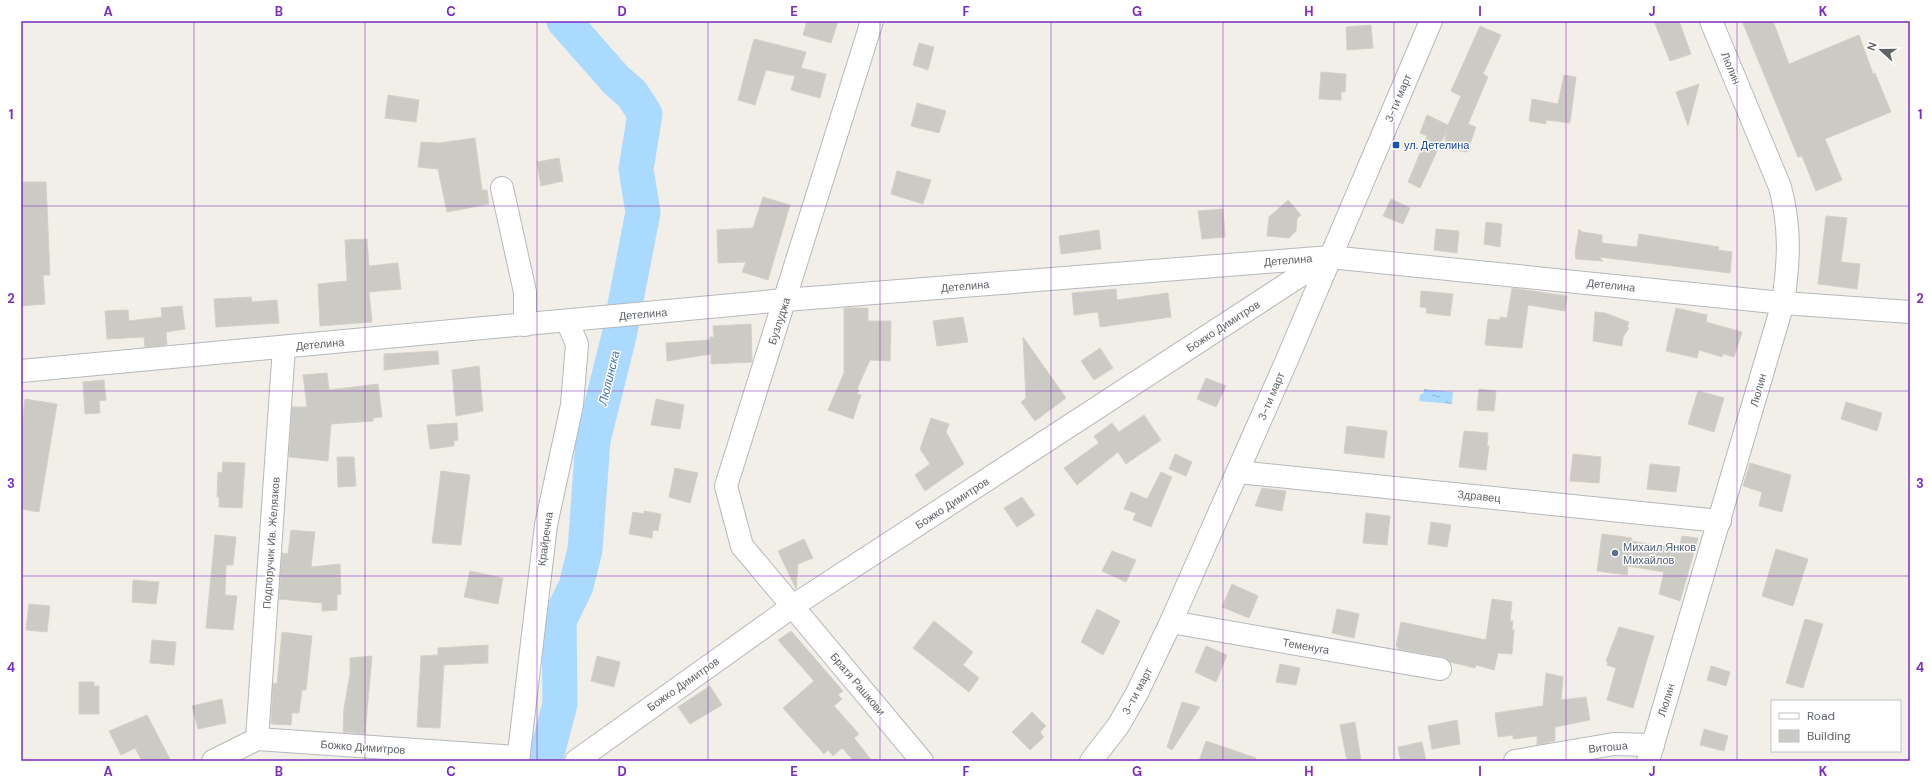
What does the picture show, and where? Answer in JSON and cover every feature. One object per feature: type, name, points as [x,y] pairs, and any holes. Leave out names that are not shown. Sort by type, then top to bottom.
[{"type":"street","name":"Бузлуджа","points":[[793,606],[742,546],[726,486],[872,21]]},
{"type":"street","name":"3-ти март","points":[[1091,761],[1118,726],[1137,693],[1171,622],[1238,472],[1431,21]]},
{"type":"street","name":"Люлин","points":[[1650,753],[1720,521],[1783,303],[1788,269],[1790,242],[1787,213],[1780,187],[1712,21]]},
{"type":"street","points":[[502,188],[525,292],[525,325]]},
{"type":"street","name":"Детелина","points":[[21,371],[785,300],[1330,257],[1783,303],[1910,312]]},
{"type":"street","name":"Божко Димитров","points":[[578,759],[793,606],[1330,257]]},
{"type":"street","name":"Крайречна","points":[[517,760],[546,525],[572,405],[577,344],[568,321]]},
{"type":"street","name":"Подпоручик Ив. Желязков","points":[[257,739],[284,347]]},
{"type":"street","name":"Здравец","points":[[1238,472],[1720,521]]},
{"type":"street","name":"Братя Рашкови","points":[[793,606],[922,761]]},
{"type":"street","name":"Теменуга","points":[[1171,622],[1440,669]]},
{"type":"street","name":"Божко Димитров","points":[[257,739],[517,760]]},
{"type":"street","points":[[213,761],[257,739]]},
{"type":"street","name":"Витоша","points":[[1515,761],[1614,744],[1650,753]]},
{"type":"water","points":[[1424,389],[1453,392],[1452,404],[1419,401],[1420,395],[1424,393]]},
{"type":"building","points":[[807,21],[838,21],[831,43],[803,35]]},
{"type":"building","points":[[1654,21],[1679,21],[1691,54],[1670,61]]},
{"type":"building","points":[[1742,21],[1773,21],[1789,64],[1859,35],[1873,74],[1875,73],[1891,112],[1825,139],[1842,180],[1816,191],[1802,156],[1798,157]]},
{"type":"building","points":[[1371,25],[1373,48],[1347,50],[1346,27]]},
{"type":"building","points":[[1480,26],[1501,35],[1483,74],[1488,77],[1468,124],[1476,127],[1467,152],[1444,149],[1446,132],[1420,188],[1408,182],[1427,136],[1420,133],[1427,115],[1448,125],[1461,96],[1451,91]]},
{"type":"building","points":[[754,39],[806,52],[801,68],[826,74],[820,98],[791,90],[795,76],[766,70],[755,105],[738,100]]},
{"type":"building","points":[[919,43],[934,47],[928,70],[913,65]]},
{"type":"building","points":[[1321,72],[1346,74],[1345,92],[1341,92],[1341,100],[1319,99]]},
{"type":"building","points":[[1564,75],[1576,77],[1570,123],[1546,120],[1546,124],[1529,121],[1532,99],[1558,104]]},
{"type":"building","points":[[1699,84],[1688,126],[1676,92]]},
{"type":"building","points":[[388,95],[419,100],[416,122],[385,118]]},
{"type":"building","points":[[917,103],[946,111],[939,133],[911,126]]},
{"type":"building","points":[[475,138],[482,190],[487,190],[489,204],[447,212],[438,169],[418,167],[421,142],[439,143]]},
{"type":"building","points":[[559,158],[563,181],[541,186],[537,162]]},
{"type":"building","points":[[897,171],[931,180],[923,204],[891,194]]},
{"type":"building","points":[[21,182],[46,182],[50,275],[43,275],[45,304],[21,306]]},
{"type":"building","points":[[763,197],[790,205],[768,280],[742,272],[746,262],[718,263],[717,230],[753,228]]},
{"type":"building","points":[[1391,199],[1410,208],[1403,224],[1383,216]]},
{"type":"building","points":[[1288,200],[1301,215],[1297,219],[1296,231],[1289,238],[1267,236],[1269,217]]},
{"type":"building","points":[[1223,209],[1225,237],[1202,239],[1198,211]]},
{"type":"building","points":[[1826,216],[1847,218],[1841,262],[1860,264],[1857,289],[1818,284]]},
{"type":"building","points":[[1486,222],[1502,224],[1500,247],[1484,244]]},
{"type":"building","points":[[1436,229],[1459,231],[1457,253],[1434,250]]},
{"type":"building","points":[[1579,229],[1582,232],[1602,235],[1602,243],[1637,247],[1639,234],[1719,247],[1718,250],[1732,252],[1730,273],[1599,257],[1603,261],[1576,259],[1575,253]]},
{"type":"building","points":[[1099,230],[1101,249],[1061,254],[1059,236]]},
{"type":"building","points":[[367,239],[369,266],[398,263],[401,289],[369,292],[372,322],[320,326],[318,284],[347,281],[345,240]]},
{"type":"building","points":[[1512,288],[1567,296],[1565,311],[1528,305],[1522,348],[1485,345],[1488,319],[1500,320],[1500,317],[1507,318]]},
{"type":"building","points":[[1116,289],[1117,300],[1168,293],[1171,317],[1100,327],[1098,312],[1074,315],[1072,293]]},
{"type":"building","points":[[1421,291],[1453,294],[1450,316],[1426,313],[1427,308],[1420,307]]},
{"type":"building","points":[[251,297],[252,302],[277,300],[279,323],[216,327],[214,299]]},
{"type":"building","points":[[182,306],[185,329],[166,332],[167,345],[145,347],[144,337],[107,339],[105,311],[128,310],[129,321],[162,317],[161,308]]},
{"type":"building","points":[[844,308],[868,308],[868,321],[891,321],[890,361],[870,360],[857,389],[859,390],[857,394],[861,395],[853,419],[828,410],[844,373]]},
{"type":"building","points":[[1676,308],[1707,315],[1706,322],[1742,332],[1734,357],[1723,354],[1722,357],[1699,350],[1697,358],[1666,351]]},
{"type":"building","points":[[1595,312],[1605,313],[1629,322],[1627,327],[1629,328],[1623,337],[1622,346],[1593,341]]},
{"type":"building","points":[[963,317],[968,342],[937,346],[933,321]]},
{"type":"building","points":[[751,324],[752,362],[711,364],[711,354],[667,361],[666,343],[710,340],[710,337],[714,337],[713,326]]},
{"type":"building","points":[[1023,337],[1066,398],[1035,421],[1021,402],[1026,398]]},
{"type":"building","points":[[1100,348],[1113,368],[1094,380],[1081,361]]},
{"type":"building","points":[[438,351],[439,364],[384,370],[384,354]]},
{"type":"building","points":[[479,366],[483,411],[456,416],[452,370]]},
{"type":"building","points":[[327,373],[329,390],[378,384],[382,417],[373,418],[373,421],[331,424],[328,461],[289,457],[292,407],[307,407],[303,375]]},
{"type":"building","points":[[1206,378],[1226,386],[1216,407],[1197,399]]},
{"type":"building","points":[[104,380],[106,400],[99,401],[100,413],[85,414],[83,382]]},
{"type":"building","points":[[1479,389],[1496,391],[1494,411],[1477,410]]},
{"type":"building","points":[[1698,391],[1724,398],[1714,432],[1688,424]]},
{"type":"building","points":[[25,399],[57,404],[39,512],[21,509],[21,431]]},
{"type":"building","points":[[656,399],[684,405],[680,429],[651,425]]},
{"type":"building","points":[[1846,402],[1882,413],[1877,431],[1841,419]]},
{"type":"building","points":[[1144,415],[1161,440],[1126,464],[1118,452],[1077,485],[1064,468],[1099,443],[1094,436],[1112,423],[1119,432]]},
{"type":"building","points":[[931,418],[949,424],[946,432],[964,464],[925,491],[915,475],[930,464],[920,449]]},
{"type":"building","points":[[457,423],[458,440],[454,441],[454,446],[430,449],[427,425]]},
{"type":"building","points":[[1347,426],[1387,431],[1384,458],[1344,453]]},
{"type":"building","points":[[1464,431],[1488,433],[1487,446],[1489,446],[1486,470],[1459,467]]},
{"type":"building","points":[[1175,454],[1192,462],[1186,476],[1169,469]]},
{"type":"building","points":[[1573,454],[1601,457],[1599,483],[1570,481]]},
{"type":"building","points":[[337,457],[354,457],[356,486],[338,487]]},
{"type":"building","points":[[223,462],[245,463],[242,508],[219,507],[219,497],[217,497],[218,472],[222,473]]},
{"type":"building","points":[[1750,463],[1791,475],[1782,512],[1759,506],[1762,492],[1743,486]]},
{"type":"building","points":[[1650,464],[1680,467],[1676,492],[1647,489]]},
{"type":"building","points":[[675,468],[698,473],[690,503],[669,497]]},
{"type":"building","points":[[441,471],[470,475],[461,545],[432,543]]},
{"type":"building","points":[[1161,472],[1172,477],[1151,527],[1133,520],[1136,513],[1124,509],[1131,492],[1147,499]]},
{"type":"building","points":[[1262,488],[1286,491],[1282,511],[1255,506]]},
{"type":"building","points":[[1022,497],[1035,515],[1017,527],[1004,508]]},
{"type":"building","points":[[644,511],[661,514],[658,531],[653,530],[652,538],[629,534],[633,512],[644,514]]},
{"type":"building","points":[[1366,513],[1390,516],[1387,545],[1363,543]]},
{"type":"building","points":[[1431,522],[1451,525],[1447,547],[1428,544]]},
{"type":"building","points":[[291,530],[315,532],[311,567],[340,564],[341,594],[337,595],[337,610],[322,611],[322,603],[279,599],[282,553],[288,554]]},
{"type":"building","points":[[1602,534],[1632,538],[1631,541],[1679,549],[1682,536],[1698,538],[1680,601],[1659,594],[1664,572],[1628,566],[1627,575],[1597,571]]},
{"type":"building","points":[[215,535],[236,537],[233,565],[226,565],[225,595],[237,596],[233,630],[206,628]]},
{"type":"building","points":[[804,539],[813,558],[798,564],[796,589],[778,551]]},
{"type":"building","points":[[1776,549],[1808,559],[1793,606],[1762,596]]},
{"type":"building","points":[[1112,551],[1136,560],[1126,582],[1102,571]]},
{"type":"building","points":[[470,571],[503,578],[498,604],[464,597]]},
{"type":"building","points":[[133,580],[159,582],[156,604],[132,602]]},
{"type":"building","points":[[1232,584],[1258,596],[1249,618],[1222,607]]},
{"type":"building","points":[[1492,599],[1512,602],[1510,621],[1513,621],[1512,630],[1514,630],[1512,654],[1498,653],[1494,670],[1476,665],[1475,668],[1450,662],[1443,657],[1398,649],[1396,646],[1401,622],[1486,640]]},
{"type":"building","points":[[29,604],[50,606],[47,632],[26,630]]},
{"type":"building","points":[[1097,609],[1120,621],[1103,655],[1081,642]]},
{"type":"building","points":[[1337,609],[1359,614],[1354,638],[1332,633]]},
{"type":"building","points":[[1805,619],[1823,624],[1803,688],[1786,683]]},
{"type":"building","points":[[934,621],[973,652],[963,665],[979,678],[969,692],[913,648]]},
{"type":"building","points":[[1619,627],[1654,636],[1633,708],[1607,700],[1616,668],[1607,665],[1608,662],[1606,661]]},
{"type":"building","points":[[791,631],[843,691],[838,695],[842,699],[834,706],[859,734],[854,738],[872,761],[854,761],[842,748],[833,756],[828,750],[824,754],[783,708],[814,681],[778,640]]},
{"type":"building","points":[[282,632],[312,636],[306,690],[302,690],[299,713],[292,713],[291,725],[271,724],[273,683],[277,684]]},
{"type":"building","points":[[152,640],[176,642],[174,665],[150,663]]},
{"type":"building","points":[[488,645],[488,663],[444,665],[440,728],[417,727],[421,656],[438,655],[438,648]]},
{"type":"building","points":[[1206,646],[1227,655],[1216,682],[1195,672]]},
{"type":"building","points":[[372,656],[365,734],[343,732],[344,708],[350,674],[350,658]]},
{"type":"building","points":[[597,656],[620,662],[614,687],[591,681]]},
{"type":"building","points":[[1280,664],[1300,668],[1296,685],[1276,682]]},
{"type":"building","points":[[1711,666],[1730,672],[1726,686],[1707,680]]},
{"type":"building","points":[[1546,673],[1563,677],[1561,700],[1586,697],[1590,720],[1555,727],[1555,741],[1537,745],[1537,736],[1513,739],[1513,735],[1498,737],[1495,713],[1543,706]]},
{"type":"building","points":[[79,682],[94,682],[94,686],[99,686],[99,714],[79,714]]},
{"type":"building","points":[[710,686],[722,705],[690,724],[678,707]]},
{"type":"building","points":[[222,699],[226,723],[198,729],[192,706]]},
{"type":"building","points":[[1182,702],[1200,707],[1172,750],[1167,747]]},
{"type":"building","points":[[1032,712],[1046,726],[1040,732],[1044,737],[1030,750],[1012,732]]},
{"type":"building","points":[[147,715],[171,761],[142,761],[135,748],[121,755],[109,731]]},
{"type":"building","points":[[1457,720],[1460,744],[1432,749],[1428,726]]},
{"type":"building","points":[[1355,722],[1361,761],[1347,761],[1340,725]]},
{"type":"building","points":[[1704,729],[1728,736],[1724,751],[1700,745]]},
{"type":"building","points":[[1206,741],[1256,758],[1256,761],[1199,761]]},
{"type":"building","points":[[1422,742],[1426,761],[1401,761],[1398,747]]},
{"type":"waterway","name":"Люлинска","points":[[545,761],[560,704],[559,621],[576,586],[585,550],[593,440],[619,336],[643,212],[636,169],[645,114],[632,94],[616,80],[564,21]]},
{"type":"place","name":"ул. Детелина","points":[[1396,145]]},
{"type":"place","name":"Михаил Янков Михайлов","points":[[1615,553]]}]
